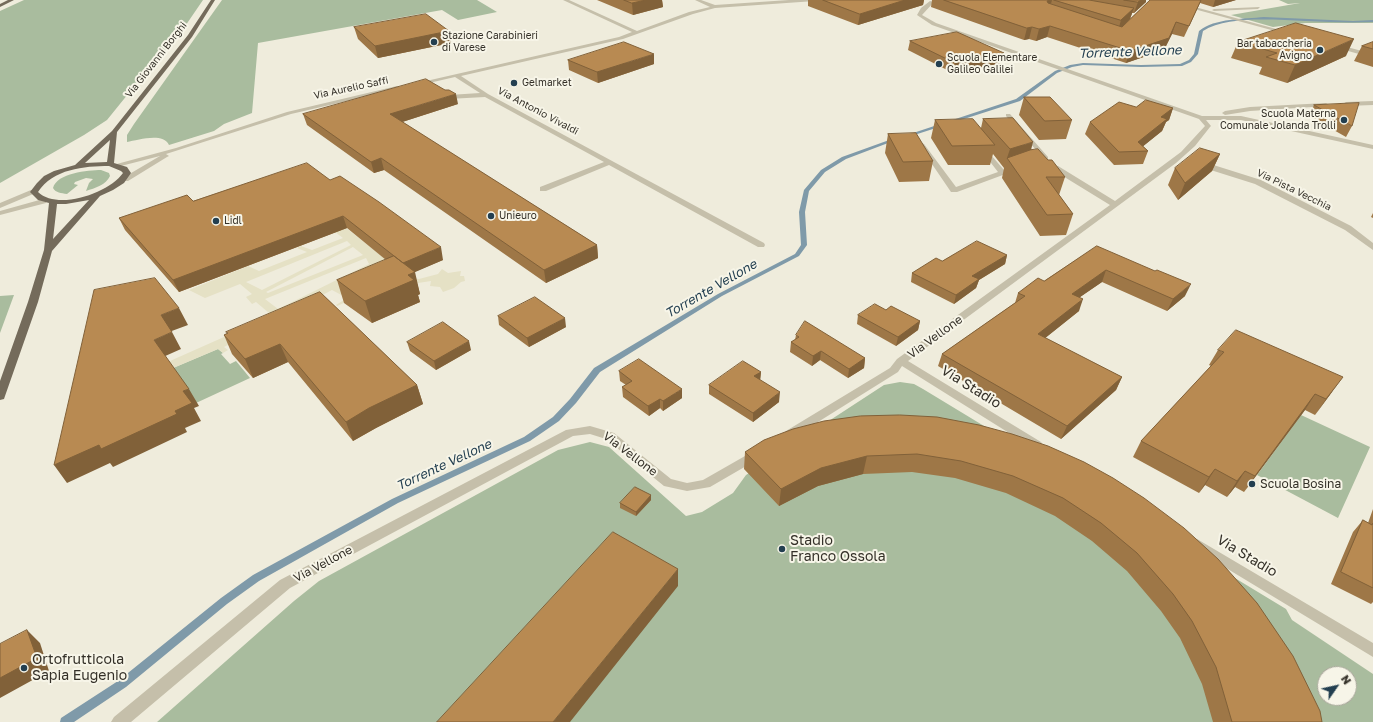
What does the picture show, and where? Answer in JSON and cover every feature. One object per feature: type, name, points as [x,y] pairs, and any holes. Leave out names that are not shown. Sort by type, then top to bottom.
[{"type":"main road","points":[[0,6],[12,0]]},
{"type":"main road","name":"Via Giovanni Borghi","points":[[77,167],[114,132],[190,36],[213,0]]},
{"type":"main road","points":[[114,132],[114,165]]},
{"type":"main road","points":[[114,165],[124,169],[127,173],[125,179],[109,190],[96,196],[82,200],[53,202],[43,201],[36,197],[34,192],[36,187],[42,181],[64,171],[77,167],[114,165]]},
{"type":"main road","points":[[48,250],[96,196]]},
{"type":"main road","points":[[0,396],[33,302],[48,250],[53,202]]},
{"type":"street","points":[[565,0],[638,33]]},
{"type":"street","points":[[697,0],[715,7]]},
{"type":"street","points":[[429,86],[412,88],[456,75],[638,33],[691,13],[715,7],[815,0]]},
{"type":"street","points":[[1163,0],[1293,34]]},
{"type":"street","points":[[935,1],[922,5],[919,15],[934,24],[1201,118],[1241,118],[1373,147]]},
{"type":"street","points":[[1204,10],[1258,8]]},
{"type":"street","points":[[1329,44],[1373,56]]},
{"type":"street","name":"Via Antonio Vivaldi","points":[[456,75],[486,95],[761,245]]},
{"type":"street","name":"Via Aurelio Saffi","points":[[114,165],[178,149],[289,113],[403,87]]},
{"type":"street","points":[[435,90],[448,97],[486,95]]},
{"type":"street","points":[[361,96],[371,103]]},
{"type":"street","points":[[1342,105],[1373,103]]},
{"type":"street","points":[[1201,118],[1250,109],[1334,105]]},
{"type":"street","points":[[1008,115],[1055,168],[1115,206]]},
{"type":"street","name":"Via Vellone","points":[[781,439],[894,370],[901,362],[1115,206],[1186,159],[1208,126],[1201,118]]},
{"type":"street","points":[[979,144],[1002,173]]},
{"type":"street","points":[[922,145],[954,190],[1023,166]]},
{"type":"street","name":"Via Aurelio Saffi","points":[[125,179],[178,149]]},
{"type":"street","name":"Via Pista Vecchia","points":[[1186,159],[1258,182],[1348,228],[1373,246]]},
{"type":"street","points":[[543,189],[611,162]]},
{"type":"street","points":[[1044,166],[1055,168]]},
{"type":"street","points":[[0,206],[34,192]]},
{"type":"street","points":[[0,213],[43,201]]},
{"type":"street","name":"Via Stadio","points":[[901,362],[1045,450]]},
{"type":"street","name":"Via Vellone","points":[[119,722],[285,584],[570,433],[582,430],[599,431],[610,436],[668,483],[687,487],[706,484],[768,447]]},
{"type":"street","name":"Via Stadio","points":[[1186,537],[1373,651]]},
{"type":"green space","points":[[24,0],[203,0],[177,38],[145,73],[107,120],[84,135],[0,183],[0,11]]},
{"type":"green space","points":[[222,0],[477,0],[497,12],[458,20],[442,10],[258,43],[252,113],[224,124],[214,131],[169,145],[166,141],[156,138],[127,142],[127,135],[134,124]]},
{"type":"green space","points":[[1279,0],[1373,0],[1373,23],[1305,23],[1273,27],[1231,15],[1300,3],[1288,4]]},
{"type":"green space","points":[[101,170],[109,173],[110,176],[106,182],[93,189],[86,191],[89,183],[93,179],[86,178],[75,182],[74,184],[78,185],[67,194],[57,192],[53,188],[60,179],[74,173]]},
{"type":"green space","points":[[14,295],[0,333],[0,296]]},
{"type":"green space","points":[[218,349],[223,353],[221,354],[230,364],[236,361],[250,378],[196,403],[166,371]]},
{"type":"green space","name":"Stadio Franco Ossola","points":[[900,382],[914,384],[1286,609],[1292,620],[1373,674],[1373,722],[157,722],[294,601],[319,581],[558,450],[590,442],[609,447],[686,516],[702,512],[733,493],[746,475],[884,385]]},
{"type":"green space","points":[[1301,415],[1370,447],[1338,518],[1257,475]]},
{"type":"shaded area","points":[[346,228],[410,278],[419,279],[438,274],[442,269],[448,273],[461,271],[460,276],[464,276],[465,281],[461,282],[454,288],[443,292],[440,287],[430,286],[431,281],[418,283],[408,282],[400,278],[337,306],[336,305],[347,298],[332,290],[224,347],[228,350],[223,353],[218,349],[166,371],[161,365],[224,337],[269,313],[256,302],[252,304],[246,297],[252,294],[240,284],[205,298],[189,290],[248,266],[259,271],[307,252],[297,248],[301,246],[312,250],[343,238],[335,232]],"holes":[[[347,241],[351,245],[262,290],[246,282]],[[353,247],[363,255],[268,293],[266,292]],[[366,258],[369,264],[278,309],[265,299]]]},
{"type":"building","points":[[624,0],[646,0],[632,3]]},
{"type":"building","points":[[823,0],[905,0],[860,14]]},
{"type":"building","points":[[944,0],[1051,0],[1047,1],[1048,3],[1122,27],[1150,0],[1201,0],[1189,26],[1176,22],[1169,38],[1130,51],[1050,26],[1039,29],[1032,27],[1027,28]]},
{"type":"building","points":[[1054,0],[1089,0],[1134,8],[1121,20]]},
{"type":"building","points":[[1124,0],[1141,0],[1138,2]]},
{"type":"building","points":[[426,14],[449,31],[375,46],[354,27]]},
{"type":"building","points":[[1296,23],[1354,39],[1295,65],[1266,57],[1277,53],[1238,42]]},
{"type":"building","points":[[957,32],[1004,53],[955,63],[910,41]]},
{"type":"building","points":[[624,42],[654,54],[597,72],[568,60]]},
{"type":"building","points":[[1373,42],[1373,49],[1362,46]]},
{"type":"building","name":"Unieuro","points":[[426,79],[445,90],[449,90],[456,94],[390,114],[597,245],[544,270],[381,158],[371,162],[303,114]]},
{"type":"building","points":[[1024,97],[1050,97],[1072,120],[1045,121]]},
{"type":"building","points":[[1146,100],[1173,108],[1161,117],[1167,119],[1138,142],[1148,151],[1119,152],[1090,122],[1119,102],[1136,107]]},
{"type":"building","points":[[1359,103],[1352,126],[1314,105]]},
{"type":"building","points":[[1013,118],[1033,142],[1010,149],[983,119]]},
{"type":"building","points":[[973,119],[995,145],[952,146],[935,120]]},
{"type":"building","points":[[916,133],[933,161],[903,162],[888,134]]},
{"type":"building","points":[[1200,148],[1220,154],[1185,183],[1175,168]]},
{"type":"building","points":[[1038,149],[1048,160],[1052,160],[1065,177],[1046,177],[1073,214],[1047,215],[1007,158],[1030,150]]},
{"type":"building","points":[[307,163],[330,180],[340,176],[441,247],[403,263],[343,216],[173,280],[119,218],[187,195],[193,201]]},
{"type":"building","points":[[977,241],[1007,255],[972,276],[979,279],[956,295],[912,273],[936,258],[942,261]]},
{"type":"building","points":[[1097,246],[1155,271],[1157,270],[1191,284],[1173,299],[1106,270],[1072,294],[1083,299],[1038,334],[1122,377],[1067,426],[942,354],[1025,296],[1018,293],[1038,278],[1044,281]]},
{"type":"building","points":[[394,256],[415,272],[408,275],[414,280],[365,301],[337,280]]},
{"type":"building","points":[[155,278],[179,308],[161,315],[172,332],[154,340],[189,389],[183,391],[192,403],[175,411],[177,414],[101,449],[99,445],[54,465],[94,290]]},
{"type":"building","points":[[320,292],[417,385],[369,408],[346,422],[280,344],[245,359],[224,335],[228,333],[226,332]]},
{"type":"building","points":[[535,297],[565,318],[527,338],[498,316]]},
{"type":"building","points":[[875,304],[886,310],[891,306],[920,321],[898,337],[858,315]]},
{"type":"building","points":[[805,321],[865,358],[849,369],[821,351],[813,356],[791,342],[799,337],[796,335]]},
{"type":"building","points":[[443,322],[469,341],[434,361],[407,342]]},
{"type":"building","points":[[1236,330],[1343,377],[1326,399],[1315,394],[1255,476],[1245,471],[1237,481],[1215,469],[1209,477],[1141,441],[1224,352],[1218,350]]},
{"type":"building","points":[[639,359],[682,389],[663,401],[660,399],[648,406],[622,387],[632,381],[619,371]]},
{"type":"building","points":[[743,361],[761,372],[754,376],[780,392],[753,413],[709,385]]},
{"type":"building","points":[[900,415],[937,417],[979,425],[1012,434],[1048,446],[1084,462],[1113,478],[1144,498],[1184,528],[1218,559],[1257,603],[1293,656],[1320,711],[1322,722],[1232,722],[1216,667],[1192,621],[1173,594],[1137,553],[1101,523],[1063,498],[1013,476],[961,461],[917,454],[867,456],[821,468],[781,489],[745,452],[764,440],[793,429],[824,421],[860,416]]},
{"type":"building","points":[[635,487],[651,495],[636,512],[620,503]]},
{"type":"building","points":[[1363,520],[1372,525],[1373,523],[1373,588],[1341,572]]},
{"type":"building","points":[[613,532],[678,569],[553,722],[437,722]]},
{"type":"building","points":[[27,630],[37,658],[0,678],[0,644]]},
{"type":"waterway","name":"Torrente Vellone","points":[[906,136],[1018,100],[1056,72],[1071,66],[1083,64],[1141,66],[1181,65],[1190,61],[1196,54],[1201,31],[1207,27],[1227,21],[1264,18],[1353,22],[1373,21]]},
{"type":"waterway","name":"Torrente Vellone","points":[[65,722],[122,684],[224,601],[256,578],[395,501],[527,439],[556,419],[573,401],[597,370],[720,295],[797,255],[804,245],[802,212],[806,191],[823,171],[844,158],[894,140]]},
{"type":"place","name":"Stazione Carabinieri di Varese","points":[[434,42]]},
{"type":"place","name":"Bar tabaccheria Avigno","points":[[1320,50]]},
{"type":"place","name":"Scuola Elementare Galileo Galilei","points":[[939,64]]},
{"type":"place","name":"Gelmarket","points":[[514,83]]},
{"type":"place","name":"Scuola Materna Comunale Jolanda Trolli","points":[[1344,120]]},
{"type":"place","name":"Unieuro","points":[[491,216]]},
{"type":"place","name":"Lidl","points":[[216,221]]},
{"type":"place","name":"Scuola Bosina","points":[[1252,484]]},
{"type":"place","name":"Stadio Franco Ossola","points":[[782,549]]},
{"type":"place","name":"Ortofrutticola Sapia Eugenio","points":[[24,668]]}]
